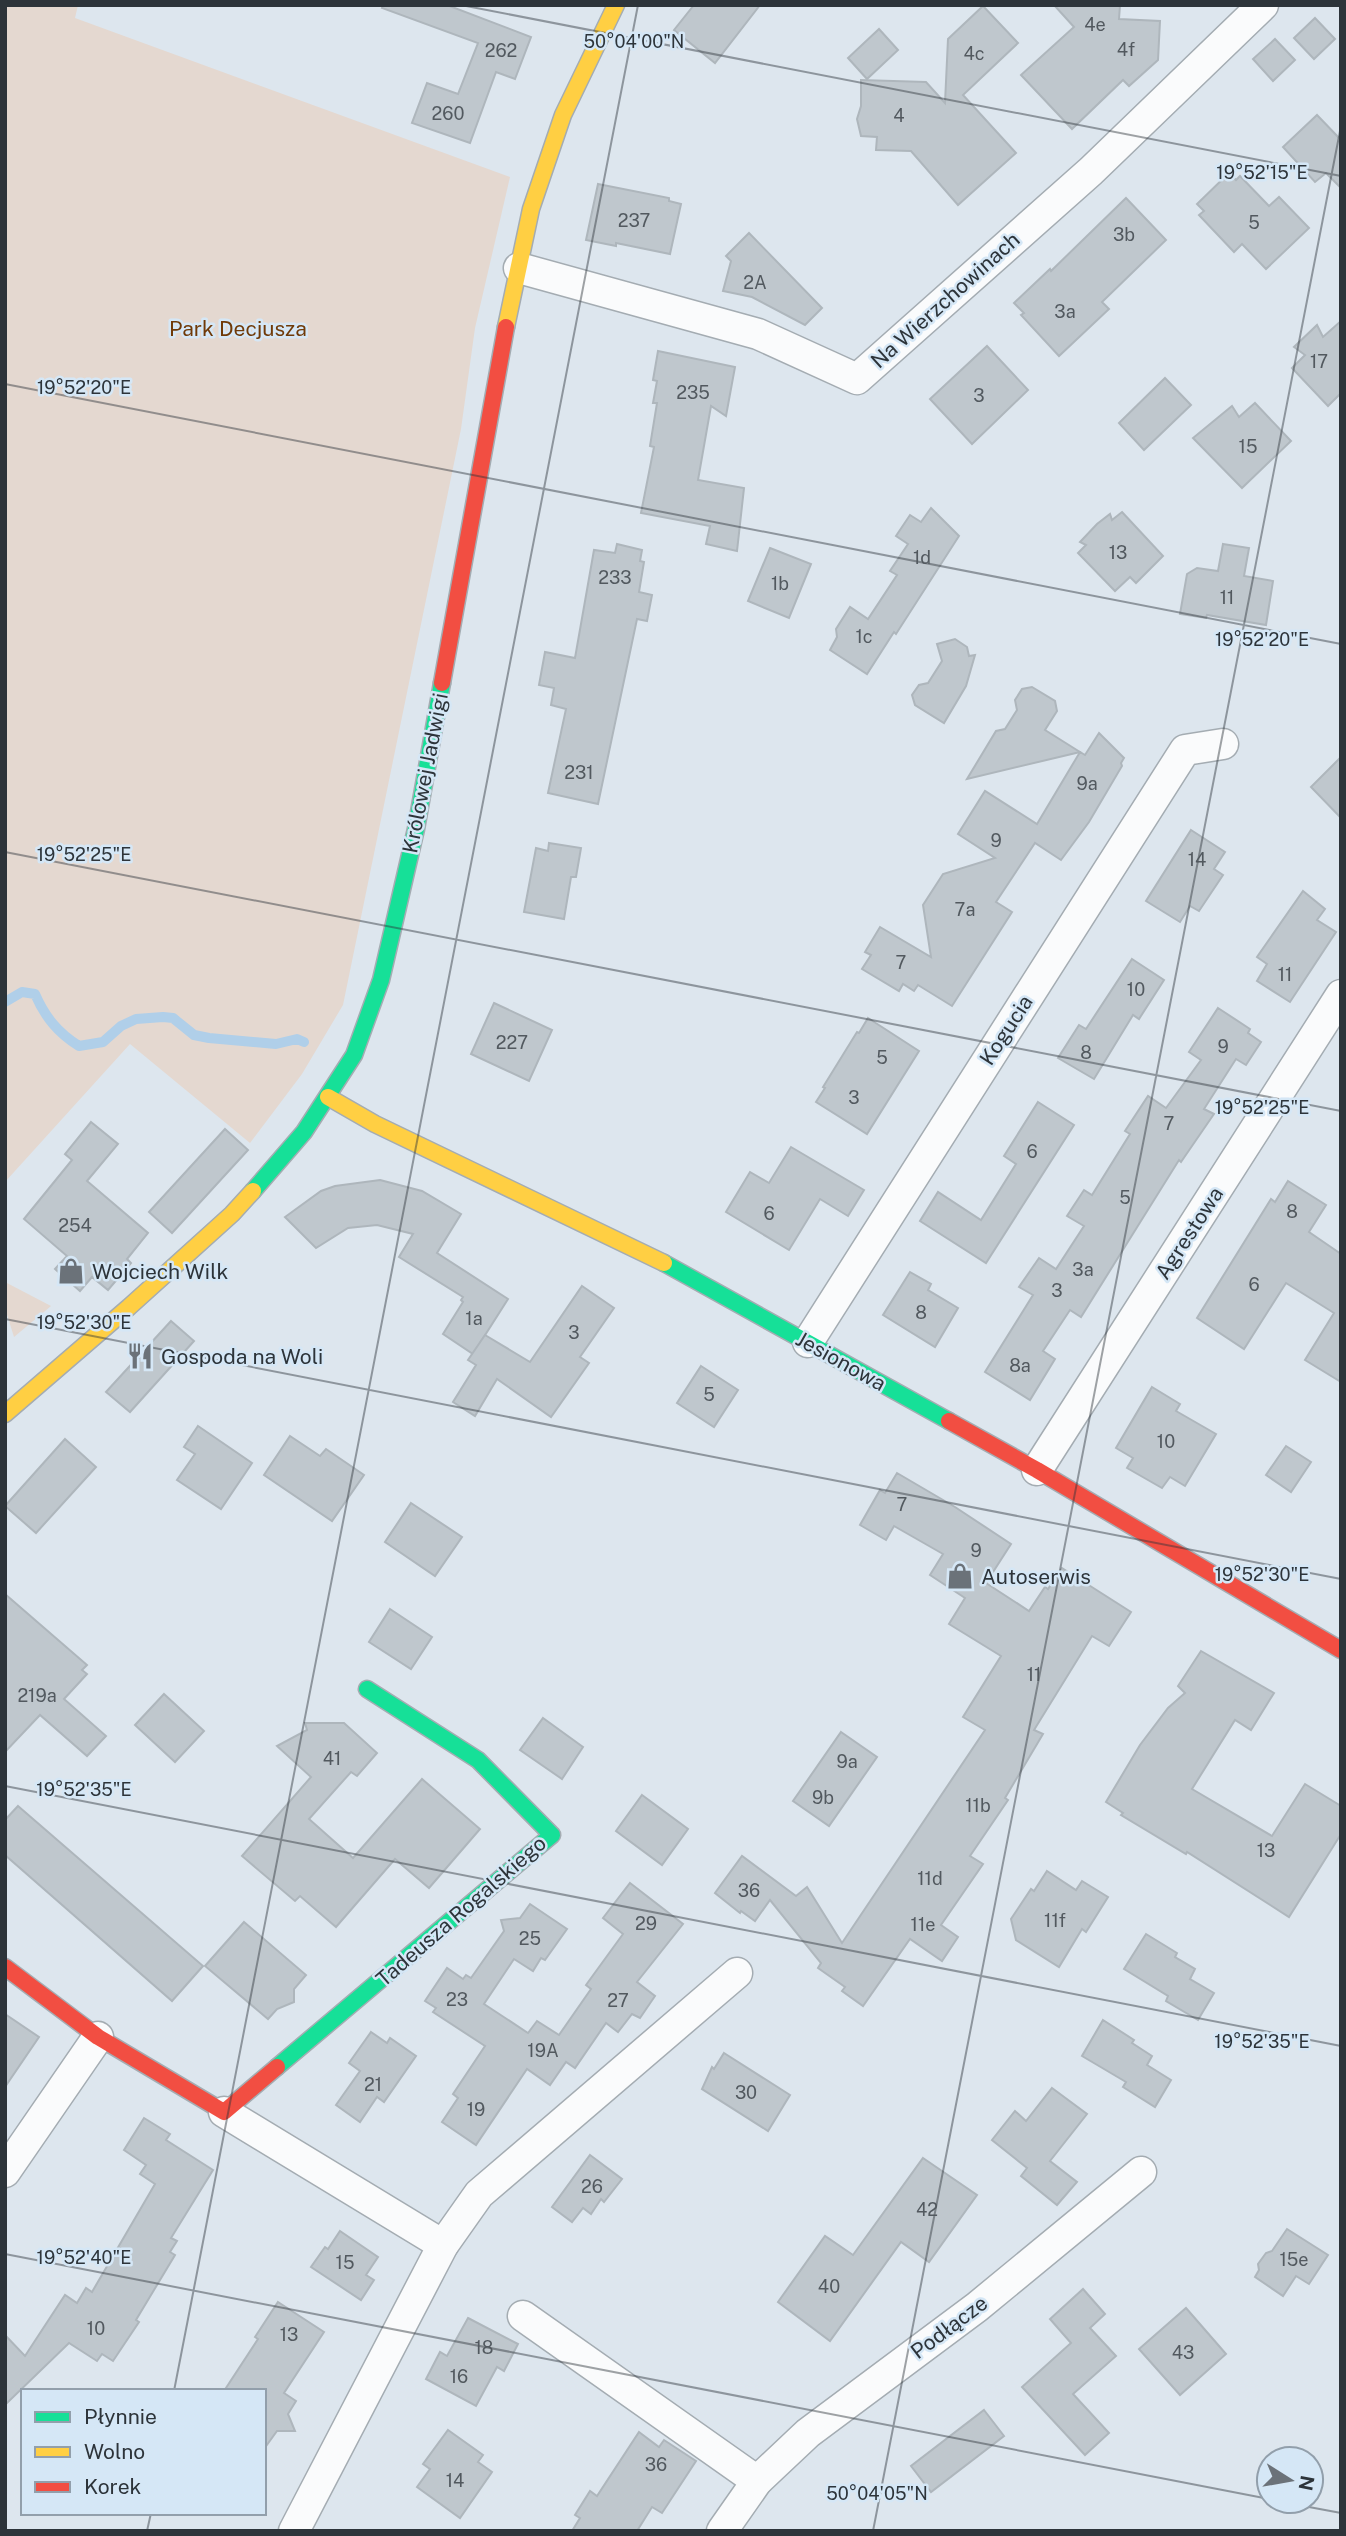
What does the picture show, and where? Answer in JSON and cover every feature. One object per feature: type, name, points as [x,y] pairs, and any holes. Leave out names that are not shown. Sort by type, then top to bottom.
[{"type":"street","name":"Królowej Jadwigi","points":[[5,1414],[232,1214],[304,1132],[354,1055],[368,1021],[384,968],[416,829],[531,209],[558,127],[582,71],[616,5]]},
{"type":"street","name":"Na Wierzchowinach","points":[[519,268],[758,334],[857,379],[1091,171],[1263,5]]},
{"type":"street","name":"Kogucia","points":[[808,1342],[1185,750],[1223,744]]},
{"type":"street","name":"Agrestowa","points":[[1037,1470],[1341,995]]},
{"type":"street","name":"Jesionowa","points":[[328,1097],[375,1124],[649,1255],[1037,1470],[1341,1650]]},
{"type":"street","name":"Tadeusza Rogalskiego","points":[[224,2112],[552,1835],[478,1760],[367,1689]]},
{"type":"street","points":[[5,1967],[98,2037],[443,2245]]},
{"type":"street","points":[[294,2531],[443,2245],[479,2194],[737,1973]]},
{"type":"street","points":[[5,2172],[98,2037]]},
{"type":"street","name":"Podłącze","points":[[722,2531],[757,2481],[808,2433],[976,2307],[1141,2172]]},
{"type":"street","points":[[523,2316],[757,2481]]},
{"type":"green space","name":"Park Decjusza","points":[[5,5],[78,5],[75,18],[510,177],[475,328],[461,429],[343,1005],[302,1074],[250,1143],[130,1044],[5,1182]]},
{"type":"green space","points":[[5,1282],[51,1306],[14,1337],[5,1308]]},
{"type":"building","points":[[383,5],[447,5],[531,37],[515,79],[496,72],[470,143],[412,123],[427,83],[458,94],[478,43],[382,8]]},
{"type":"building","points":[[694,5],[760,5],[715,63],[674,30]]},
{"type":"building","points":[[1054,5],[1120,5],[1119,19],[1160,21],[1158,60],[1129,86],[1123,80],[1072,129],[1021,75],[1074,27]]},
{"type":"building","points":[[983,6],[1018,43],[963,95],[1016,153],[958,205],[911,151],[876,150],[877,137],[861,136],[857,119],[861,106],[861,80],[926,82],[945,103],[948,39]]},
{"type":"building","points":[[1315,18],[1335,39],[1314,59],[1294,38]]},
{"type":"building","points":[[879,29],[898,50],[867,79],[848,58]]},
{"type":"building","points":[[1275,39],[1295,60],[1273,81],[1253,59]]},
{"type":"building","points":[[1317,115],[1341,140],[1341,188],[1326,173],[1315,182],[1283,147]]},
{"type":"building","points":[[1229,173],[1236,180],[1240,176],[1269,206],[1279,197],[1309,228],[1266,269],[1242,244],[1234,252],[1199,215],[1204,211],[1197,204]]},
{"type":"building","points":[[598,184],[669,198],[669,201],[681,204],[670,254],[586,240]]},
{"type":"building","points":[[1126,198],[1166,240],[1102,302],[1109,309],[1059,356],[1021,315],[1024,313],[1014,303]]},
{"type":"building","points":[[749,233],[822,308],[805,325],[752,297],[723,291],[731,261],[726,256]]},
{"type":"building","points":[[1341,321],[1341,393],[1328,406],[1292,368],[1305,355],[1294,347],[1317,325],[1323,337]]},
{"type":"building","points":[[987,346],[1028,390],[972,444],[930,399]]},
{"type":"building","points":[[658,351],[735,367],[726,416],[711,406],[698,480],[744,488],[737,551],[706,544],[710,526],[641,513],[654,447],[650,446],[657,403],[653,403],[657,381],[653,380]]},
{"type":"building","points":[[1165,378],[1191,405],[1144,450],[1119,423]]},
{"type":"building","points":[[1255,403],[1291,441],[1242,488],[1193,438],[1232,406],[1239,417]]},
{"type":"building","points":[[931,508],[959,536],[867,674],[830,650],[837,637],[836,629],[850,607],[868,619],[897,575],[890,571],[908,544],[896,536],[910,515],[921,522]]},
{"type":"building","points":[[1122,512],[1163,556],[1136,583],[1130,577],[1115,591],[1078,553],[1086,545],[1080,542],[1097,524],[1110,514],[1112,520]]},
{"type":"building","points":[[617,544],[642,550],[640,561],[644,562],[639,592],[652,595],[647,621],[637,619],[598,804],[548,793],[566,709],[551,705],[554,688],[539,685],[545,652],[575,658],[594,550],[615,553]]},
{"type":"building","points":[[1223,544],[1249,548],[1244,576],[1273,581],[1266,625],[1207,615],[1206,618],[1180,614],[1187,574],[1197,568],[1218,571]]},
{"type":"building","points":[[770,548],[811,564],[789,618],[748,601]]},
{"type":"building","points":[[955,639],[967,647],[969,656],[975,655],[966,686],[944,723],[915,705],[912,695],[919,685],[928,683],[942,661],[937,644]]},
{"type":"building","points":[[1032,687],[1055,701],[1057,711],[1045,730],[1080,752],[967,779],[996,731],[1005,729],[1017,710],[1015,700],[1022,689]]},
{"type":"building","points":[[1099,733],[1124,758],[1122,766],[1089,822],[1061,860],[1035,843],[996,902],[1012,912],[952,1006],[918,985],[914,991],[903,984],[899,991],[862,969],[871,955],[865,952],[880,927],[931,957],[923,905],[943,874],[995,858],[958,834],[985,791],[1037,824],[1080,752],[1085,755]]},
{"type":"building","points":[[1341,757],[1341,818],[1311,787]]},
{"type":"building","points":[[1191,830],[1225,852],[1214,869],[1223,875],[1199,911],[1190,906],[1180,922],[1146,901]]},
{"type":"building","points":[[549,843],[581,848],[576,877],[571,877],[564,919],[524,912],[536,848],[548,851]]},
{"type":"building","points":[[1303,891],[1325,909],[1317,920],[1336,932],[1290,1002],[1257,981],[1267,964],[1257,957]]},
{"type":"building","points":[[1132,959],[1164,980],[1139,1019],[1133,1015],[1094,1079],[1058,1058],[1079,1025],[1086,1029]]},
{"type":"building","points":[[494,1003],[552,1030],[529,1081],[471,1054]]},
{"type":"building","points":[[1218,1008],[1250,1029],[1248,1033],[1261,1042],[1246,1065],[1236,1059],[1204,1109],[1214,1114],[1181,1162],[1179,1160],[1081,1317],[1070,1310],[1043,1351],[1055,1359],[1030,1400],[985,1372],[1033,1295],[1019,1287],[1039,1258],[1056,1269],[1084,1226],[1067,1216],[1084,1190],[1092,1195],[1130,1134],[1125,1131],[1148,1096],[1166,1108],[1201,1060],[1189,1052]]},
{"type":"building","points":[[868,1018],[919,1051],[867,1134],[816,1102]]},
{"type":"building","points":[[1038,1102],[1074,1125],[986,1263],[920,1221],[938,1192],[981,1220],[1016,1164],[1004,1156]]},
{"type":"building","points":[[91,1122],[118,1144],[87,1181],[148,1233],[127,1259],[131,1263],[108,1290],[92,1277],[80,1291],[55,1269],[67,1256],[24,1219],[72,1160],[65,1154]]},
{"type":"building","points":[[225,1129],[248,1150],[172,1233],[149,1212]]},
{"type":"building","points":[[791,1147],[864,1190],[848,1216],[820,1199],[789,1250],[726,1212],[750,1172],[769,1183]]},
{"type":"building","points":[[380,1180],[422,1191],[461,1214],[437,1253],[508,1299],[473,1354],[443,1334],[463,1302],[463,1297],[399,1257],[413,1234],[377,1225],[348,1228],[316,1248],[285,1217],[321,1191],[335,1186]]},
{"type":"building","points":[[1288,1181],[1326,1205],[1309,1232],[1341,1254],[1341,1382],[1305,1360],[1334,1313],[1286,1283],[1244,1349],[1197,1318],[1271,1199],[1275,1202]]},
{"type":"building","points":[[910,1272],[931,1284],[928,1290],[958,1308],[935,1347],[883,1315]]},
{"type":"building","points":[[582,1286],[614,1308],[580,1357],[589,1363],[551,1417],[497,1379],[475,1416],[453,1402],[476,1365],[468,1360],[485,1335],[530,1362]]},
{"type":"building","points":[[171,1321],[194,1341],[130,1412],[106,1392]]},
{"type":"building","points":[[701,1366],[738,1390],[714,1427],[677,1403]]},
{"type":"building","points":[[1152,1387],[1180,1404],[1176,1411],[1216,1434],[1185,1486],[1170,1477],[1162,1488],[1127,1468],[1133,1458],[1116,1448]]},
{"type":"building","points":[[198,1426],[252,1463],[221,1509],[177,1480],[195,1454],[184,1447]]},
{"type":"building","points":[[290,1436],[320,1456],[326,1449],[364,1475],[332,1521],[264,1475]]},
{"type":"building","points":[[65,1439],[96,1467],[36,1533],[5,1506]]},
{"type":"building","points":[[1286,1446],[1311,1462],[1291,1492],[1266,1475]]},
{"type":"building","points":[[897,1473],[1011,1544],[986,1583],[1029,1611],[1062,1568],[1131,1612],[1109,1646],[1092,1636],[1034,1730],[1043,1734],[1005,1798],[1008,1800],[970,1856],[983,1864],[941,1925],[958,1937],[942,1961],[910,1939],[863,2006],[842,1991],[845,1987],[818,1968],[821,1963],[770,1900],[755,1921],[715,1893],[742,1856],[796,1896],[807,1887],[842,1943],[985,1730],[963,1717],[1001,1656],[949,1624],[965,1598],[930,1575],[943,1554],[894,1526],[886,1540],[860,1525],[880,1490],[885,1493]]},
{"type":"building","points":[[411,1503],[462,1537],[435,1576],[385,1542]]},
{"type":"building","points":[[5,1594],[87,1665],[82,1670],[87,1674],[64,1699],[106,1736],[87,1756],[40,1715],[5,1752]]},
{"type":"building","points":[[390,1609],[432,1637],[411,1669],[369,1642]]},
{"type":"building","points":[[1201,1651],[1274,1693],[1251,1730],[1235,1720],[1192,1789],[1272,1836],[1305,1784],[1341,1806],[1341,1834],[1289,1917],[1187,1852],[1186,1854],[1121,1815],[1123,1813],[1106,1802],[1140,1745],[1168,1708],[1185,1693],[1178,1686]]},
{"type":"building","points":[[164,1694],[204,1731],[175,1762],[135,1725]]},
{"type":"building","points":[[543,1718],[583,1747],[562,1779],[520,1750]]},
{"type":"building","points":[[305,1723],[344,1723],[377,1753],[357,1776],[351,1772],[309,1819],[353,1858],[422,1779],[480,1829],[429,1888],[395,1859],[336,1927],[300,1896],[295,1901],[242,1856],[311,1777],[277,1746],[307,1730]]},
{"type":"building","points":[[841,1732],[877,1757],[829,1826],[793,1801]]},
{"type":"building","points":[[642,1795],[688,1829],[662,1865],[616,1831]]},
{"type":"building","points":[[18,1806],[203,1966],[172,2001],[5,1855],[5,1820]]},
{"type":"building","points":[[1047,1871],[1076,1890],[1082,1881],[1108,1897],[1086,1932],[1082,1929],[1059,1967],[1016,1940],[1011,1919]]},
{"type":"building","points":[[630,1883],[683,1924],[637,1982],[655,1996],[640,2018],[632,2014],[618,2032],[606,2023],[575,2068],[566,2062],[550,2085],[527,2069],[476,2145],[442,2122],[458,2098],[453,2094],[485,2046],[433,2012],[436,2008],[425,2001],[447,1968],[463,1979],[466,1975],[471,1978],[504,1931],[501,1920],[520,1918],[530,1904],[567,1929],[545,1960],[541,1958],[533,1971],[514,1959],[484,2004],[528,2033],[537,2021],[559,2035],[591,1989],[586,1985],[623,1934],[603,1918]]},
{"type":"building","points":[[244,1922],[306,1975],[294,1989],[294,2002],[277,2009],[268,2019],[205,1966]]},
{"type":"building","points":[[1146,1934],[1177,1953],[1175,1957],[1195,1969],[1190,1979],[1214,1993],[1198,2020],[1166,2001],[1168,1996],[1124,1969]]},
{"type":"building","points":[[5,2014],[39,2037],[5,2087]]},
{"type":"building","points":[[1103,2020],[1134,2040],[1132,2043],[1152,2056],[1147,2065],[1171,2080],[1155,2107],[1123,2087],[1126,2082],[1082,2056]]},
{"type":"building","points":[[371,2032],[387,2043],[390,2038],[416,2056],[384,2102],[377,2097],[360,2122],[336,2105],[360,2071],[349,2063]]},
{"type":"building","points":[[724,2053],[790,2095],[768,2131],[702,2089],[712,2067],[714,2069]]},
{"type":"building","points":[[1052,2088],[1087,2114],[1050,2161],[1077,2182],[1057,2205],[1021,2176],[1027,2168],[992,2140],[1015,2111],[1026,2121]]},
{"type":"building","points":[[144,2118],[170,2134],[166,2140],[213,2170],[171,2238],[177,2241],[170,2252],[175,2255],[136,2320],[139,2322],[113,2361],[102,2354],[97,2361],[69,2343],[5,2405],[5,2335],[25,2356],[65,2295],[77,2303],[86,2288],[92,2292],[155,2184],[140,2174],[146,2165],[124,2150]]},
{"type":"building","points":[[590,2155],[622,2179],[604,2202],[601,2199],[591,2214],[583,2208],[572,2222],[552,2207]]},
{"type":"building","points":[[923,2158],[977,2195],[929,2262],[901,2242],[830,2341],[778,2302],[825,2236],[853,2255]]},
{"type":"building","points":[[1287,2229],[1328,2255],[1309,2284],[1296,2276],[1283,2296],[1255,2277],[1259,2270],[1258,2264],[1266,2253],[1272,2251]]},
{"type":"building","points":[[340,2231],[378,2257],[366,2275],[374,2280],[361,2300],[311,2267]]},
{"type":"building","points":[[1083,2289],[1105,2314],[1090,2328],[1116,2356],[1073,2394],[1109,2433],[1085,2455],[1022,2387],[1071,2343],[1050,2319]]},
{"type":"building","points":[[278,2302],[324,2332],[284,2393],[296,2401],[288,2414],[295,2431],[277,2431],[266,2446],[266,2389],[225,2389],[258,2339],[255,2337]]},
{"type":"building","points":[[1186,2308],[1226,2354],[1180,2395],[1139,2349]]},
{"type":"building","points":[[468,2318],[518,2344],[504,2371],[497,2367],[476,2406],[426,2379],[440,2352],[447,2356]]},
{"type":"building","points":[[984,2410],[1004,2436],[931,2492],[911,2466]]},
{"type":"building","points":[[448,2430],[483,2455],[478,2462],[492,2472],[460,2518],[417,2487],[430,2469],[423,2464]]},
{"type":"building","points":[[639,2432],[659,2447],[664,2440],[696,2461],[662,2513],[652,2507],[637,2531],[572,2531],[580,2518],[575,2515],[590,2491],[597,2496]]},
{"type":"waterway","points":[[5,1002],[22,992],[35,994],[53,1024],[79,1046],[103,1042],[121,1026],[136,1019],[163,1017],[173,1018],[194,1035],[209,1038],[276,1044],[297,1039],[304,1042]]},
{"type":"traffic: fast","points":[[253,1191],[304,1132],[354,1055],[381,980],[416,829],[442,683]]},
{"type":"traffic: fast","points":[[664,1263],[949,1421]]},
{"type":"traffic: fast","points":[[277,2067],[552,1835],[478,1760],[367,1689]]},
{"type":"traffic: slow","points":[[506,327],[531,209],[563,115],[616,5]]},
{"type":"traffic: slow","points":[[328,1097],[375,1124],[664,1263]]},
{"type":"traffic: slow","points":[[5,1414],[129,1307],[232,1214],[253,1191]]},
{"type":"traffic: jam","points":[[442,683],[506,327]]},
{"type":"traffic: jam","points":[[949,1421],[1341,1650]]},
{"type":"traffic: jam","points":[[5,1967],[98,2037],[224,2112],[277,2067]]},
{"type":"place","name":"Wojciech Wilk","points":[[71,1271]]},
{"type":"place","name":"Gospoda na Woli","points":[[140,1356]]},
{"type":"place","name":"Autoserwis","points":[[960,1576]]}]
